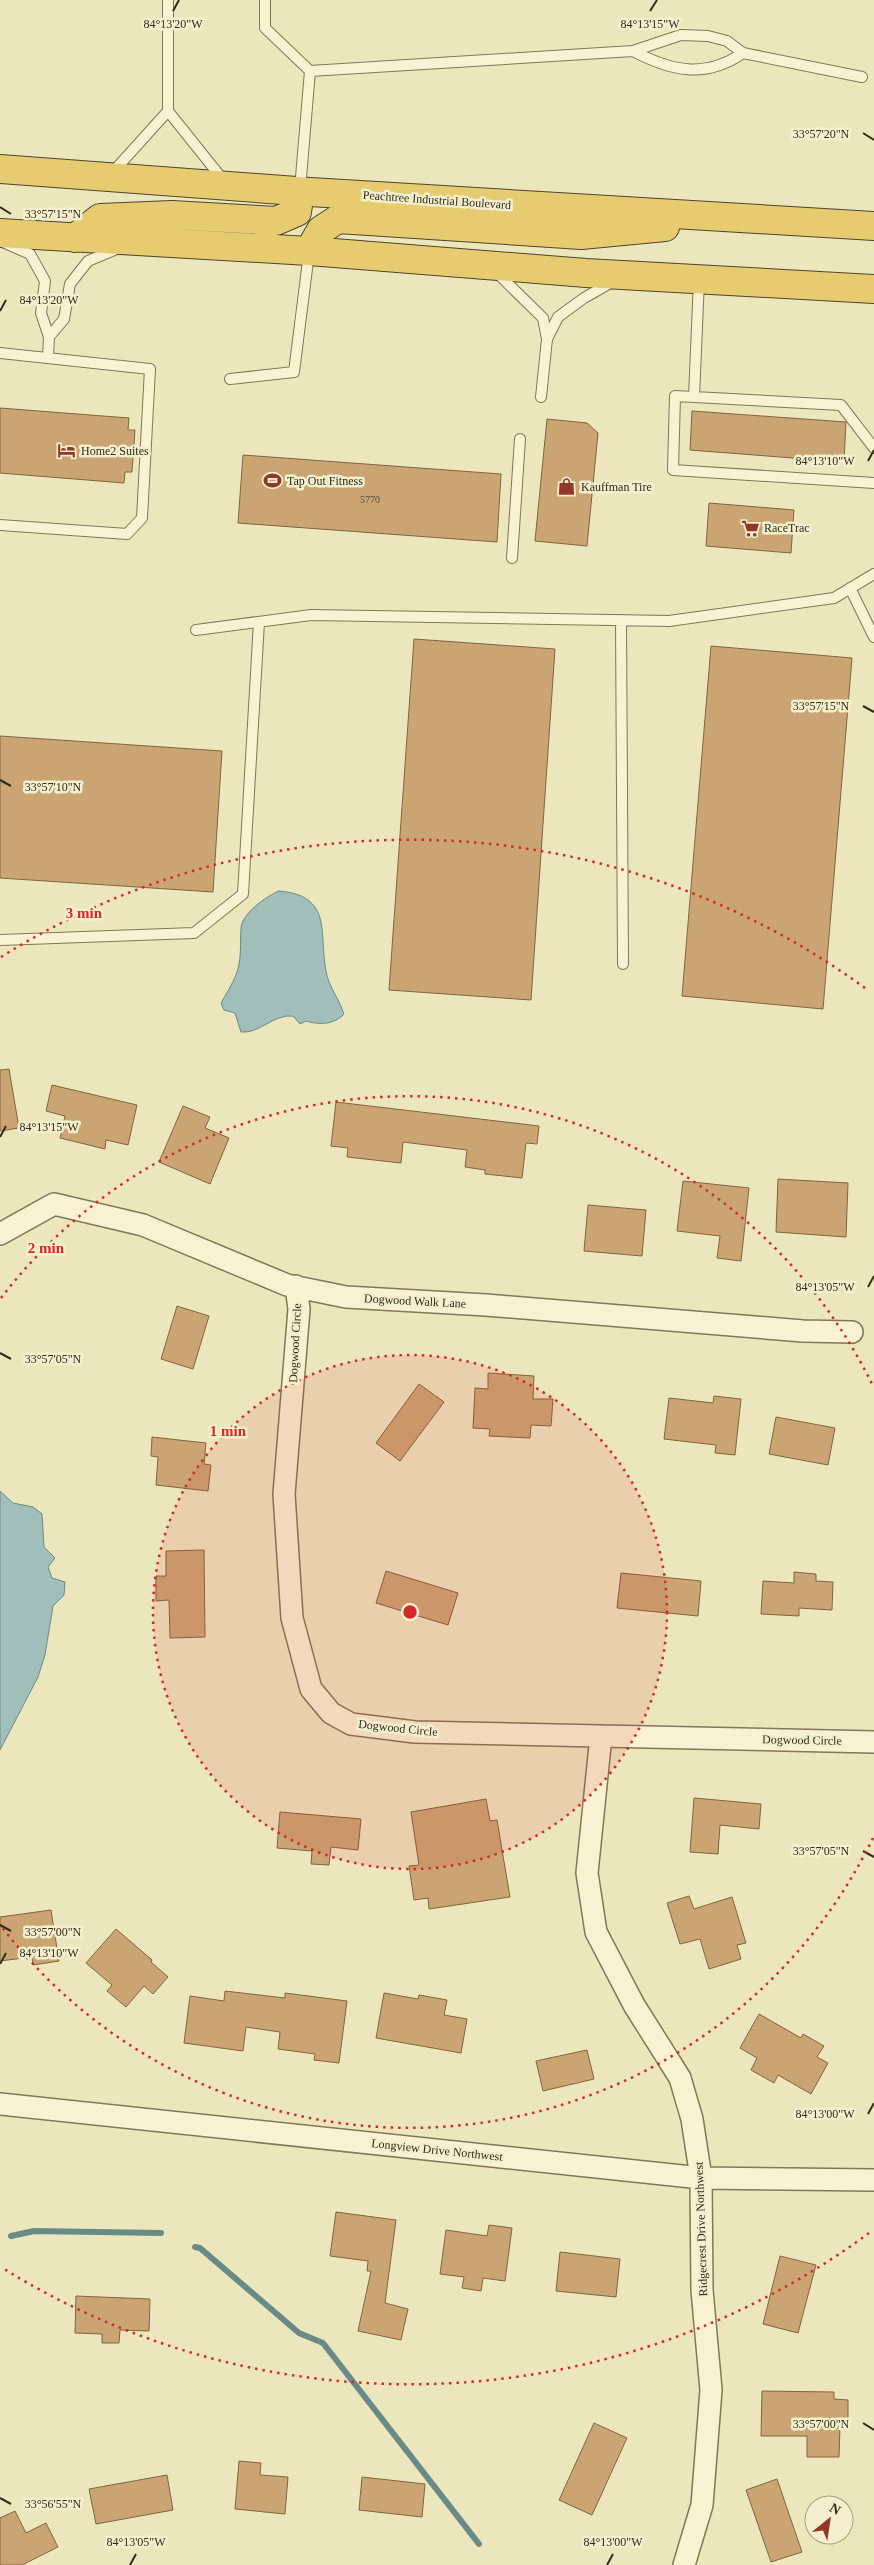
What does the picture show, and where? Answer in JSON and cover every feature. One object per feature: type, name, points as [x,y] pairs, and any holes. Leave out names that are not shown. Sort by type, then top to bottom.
[{"type":"highway","name":"Peachtree Industrial Boulevard","points":[[0,169],[300,191],[874,226]]},
{"type":"highway","points":[[75,238],[100,218],[172,215],[276,221],[298,212],[300,191]]},
{"type":"highway","points":[[309,252],[321,230],[338,219],[581,235],[664,228],[676,215]]},
{"type":"highway","points":[[0,234],[309,252],[624,275],[874,289]]},
{"type":"street","name":"Dogwood Walk Lane","points":[[0,1234],[54,1204],[143,1225],[296,1286],[346,1297],[486,1305],[803,1331],[852,1332]]},
{"type":"street","name":"Dogwood Circle","points":[[296,1286],[299,1309],[284,1494],[292,1618],[311,1689],[331,1713],[351,1724],[415,1732],[874,1742]]},
{"type":"street","name":"Ridgecrest Drive Northwest","points":[[601,1736],[587,1872],[596,1932],[634,2005],[680,2078],[692,2119],[701,2178],[702,2290],[711,2390],[702,2505],[684,2565]]},
{"type":"street","name":"Longview Drive Northwest","points":[[0,2104],[701,2178],[874,2180]]},
{"type":"lane","points":[[168,0],[168,111],[228,186]]},
{"type":"lane","points":[[265,0],[265,28],[310,71],[632,52],[681,35],[708,36],[727,41],[744,53],[862,76]]},
{"type":"lane","points":[[632,52],[660,66],[684,69],[706,69],[728,64],[744,53]]},
{"type":"lane","points":[[300,191],[310,71]]},
{"type":"lane","points":[[108,177],[168,111]]},
{"type":"lane","points":[[0,240],[30,254],[45,281],[40,313],[49,337],[48,357]]},
{"type":"lane","points":[[49,337],[64,319],[70,284],[88,261],[133,242]]},
{"type":"lane","points":[[230,379],[294,372],[309,252]]},
{"type":"lane","points":[[489,265],[543,318],[547,339],[541,397]]},
{"type":"lane","points":[[547,339],[558,317],[584,298],[624,275]]},
{"type":"lane","points":[[694,397],[699,279]]},
{"type":"lane","points":[[0,353],[150,369],[142,518],[127,534],[0,525]]},
{"type":"lane","points":[[874,448],[841,405],[675,396],[673,470],[874,483]]},
{"type":"lane","points":[[512,558],[520,439]]},
{"type":"lane","points":[[196,630],[311,615],[669,621],[834,598],[874,574]]},
{"type":"lane","points":[[850,588],[874,637]]},
{"type":"lane","points":[[621,620],[623,964]]},
{"type":"lane","points":[[0,940],[194,933],[243,894],[259,622]]},
{"type":"water","points":[[279,891],[298,895],[310,902],[317,911],[321,923],[325,967],[329,982],[344,1014],[331,1022],[316,1023],[306,1021],[300,1024],[293,1016],[286,1016],[254,1030],[241,1032],[235,1013],[224,1010],[221,1003],[238,969],[242,922],[250,911]]},
{"type":"water","points":[[0,1491],[13,1503],[33,1507],[42,1514],[44,1547],[55,1558],[48,1567],[52,1578],[65,1582],[64,1595],[53,1606],[45,1655],[38,1677],[0,1750]]},
{"type":"building","name":"Home2 Suites","points":[[0,408],[129,418],[128,430],[135,430],[132,472],[125,472],[124,483],[0,473]]},
{"type":"building","points":[[692,411],[846,422],[844,462],[690,450]]},
{"type":"building","name":"Kauffman Tire","points":[[547,419],[587,423],[598,433],[587,546],[535,541]]},
{"type":"building","points":[[243,455],[501,474],[497,542],[238,523]]},
{"type":"building","name":"RaceTrac","points":[[709,503],[794,510],[791,553],[706,546]]},
{"type":"building","points":[[414,639],[555,649],[531,1000],[389,990]]},
{"type":"building","points":[[711,646],[852,658],[823,1009],[682,996]]},
{"type":"building","points":[[0,736],[222,751],[213,892],[0,878]]},
{"type":"building","points":[[9,1069],[19,1128],[0,1131],[0,1070]]},
{"type":"building","points":[[52,1085],[137,1105],[128,1145],[106,1140],[105,1149],[60,1138],[65,1116],[46,1111]]},
{"type":"building","points":[[336,1102],[539,1126],[537,1144],[526,1143],[522,1178],[485,1174],[485,1170],[465,1167],[467,1150],[403,1142],[401,1163],[347,1157],[348,1148],[331,1146]]},
{"type":"building","points":[[183,1106],[210,1117],[205,1128],[229,1138],[210,1184],[159,1162]]},
{"type":"building","points":[[778,1179],[848,1183],[846,1237],[776,1232]]},
{"type":"building","points":[[683,1181],[749,1188],[741,1261],[717,1258],[720,1236],[677,1231]]},
{"type":"building","points":[[588,1205],[646,1210],[642,1256],[584,1251]]},
{"type":"building","points":[[177,1306],[209,1316],[193,1369],[161,1359]]},
{"type":"building","points":[[488,1373],[534,1376],[533,1399],[553,1399],[551,1426],[531,1425],[530,1438],[489,1436],[490,1429],[473,1428],[475,1388],[488,1389]]},
{"type":"building","points":[[419,1384],[444,1402],[400,1461],[376,1443]]},
{"type":"building","points":[[714,1396],[741,1399],[735,1455],[715,1453],[716,1445],[664,1439],[669,1398],[713,1403]]},
{"type":"building","points":[[776,1417],[835,1428],[828,1465],[769,1454]]},
{"type":"building","points":[[152,1437],[206,1443],[204,1464],[211,1465],[208,1491],[156,1485],[158,1457],[151,1456]]},
{"type":"building","points":[[204,1550],[205,1637],[170,1638],[169,1600],[156,1601],[156,1576],[166,1576],[166,1551]]},
{"type":"building","points":[[386,1571],[458,1593],[448,1625],[376,1603]]},
{"type":"building","points":[[794,1572],[816,1574],[816,1581],[833,1582],[832,1610],[799,1608],[799,1616],[761,1614],[763,1581],[794,1583]]},
{"type":"building","points":[[621,1573],[701,1581],[698,1616],[617,1608]]},
{"type":"building","points":[[694,1798],[761,1804],[759,1829],[720,1825],[718,1854],[690,1852]]},
{"type":"building","points":[[486,1799],[490,1821],[497,1820],[510,1897],[429,1909],[428,1898],[414,1900],[409,1866],[419,1865],[411,1812]]},
{"type":"building","points":[[280,1812],[361,1819],[358,1850],[331,1847],[329,1865],[311,1864],[312,1851],[277,1848]]},
{"type":"building","points":[[689,1896],[694,1909],[732,1897],[746,1943],[737,1945],[741,1959],[709,1969],[700,1939],[680,1944],[667,1903]]},
{"type":"building","points":[[51,1910],[59,1961],[33,1965],[32,1957],[0,1961],[0,1917]]},
{"type":"building","points":[[116,1929],[152,1960],[151,1962],[168,1977],[153,1994],[144,1986],[126,2007],[107,1991],[112,1985],[86,1963]]},
{"type":"building","points":[[225,1991],[285,1998],[285,1993],[347,2001],[339,2063],[314,2060],[315,2054],[278,2049],[280,2032],[246,2027],[243,2051],[184,2043],[190,1996],[224,2001]]},
{"type":"building","points":[[384,1993],[418,1999],[419,1995],[447,2000],[444,2015],[467,2019],[461,2053],[376,2038]]},
{"type":"building","points":[[759,2014],[801,2038],[803,2034],[824,2046],[817,2057],[828,2063],[811,2094],[778,2075],[774,2083],[751,2070],[757,2058],[740,2048]]},
{"type":"building","points":[[587,2050],[594,2079],[543,2091],[536,2061]]},
{"type":"building","points":[[336,2212],[396,2220],[385,2303],[408,2309],[401,2340],[358,2331],[371,2271],[367,2271],[368,2261],[330,2256]]},
{"type":"building","points":[[489,2225],[512,2228],[505,2281],[483,2278],[481,2291],[462,2288],[464,2277],[440,2274],[446,2230],[487,2236]]},
{"type":"building","points":[[560,2252],[620,2259],[616,2297],[556,2291]]},
{"type":"building","points":[[780,2256],[816,2265],[798,2333],[763,2324]]},
{"type":"building","points":[[76,2296],[150,2299],[149,2331],[120,2330],[119,2343],[102,2343],[102,2334],[75,2333]]},
{"type":"building","points":[[762,2391],[834,2392],[834,2399],[848,2400],[848,2426],[840,2426],[839,2457],[807,2457],[807,2436],[761,2436]]},
{"type":"building","points":[[594,2423],[627,2438],[592,2515],[559,2500]]},
{"type":"building","points":[[239,2461],[261,2463],[260,2475],[288,2477],[285,2514],[235,2509]]},
{"type":"building","points":[[167,2475],[173,2510],[96,2524],[89,2489]]},
{"type":"building","points":[[362,2477],[425,2484],[422,2517],[359,2510]]},
{"type":"building","points":[[777,2479],[802,2552],[771,2562],[746,2490]]},
{"type":"building","points":[[15,2511],[26,2533],[46,2523],[58,2547],[22,2565],[0,2565],[0,2518]]},
{"type":"waterway","points":[[11,2236],[34,2231],[161,2233]]},
{"type":"waterway","points":[[195,2247],[200,2248],[299,2333],[323,2343],[479,2544]]},
{"type":"place","name":"Home2 Suites","points":[[67,451]]},
{"type":"place","name":"Tap Out Fitness","points":[[273,481]]},
{"type":"place","name":"Kauffman Tire","points":[[567,487]]},
{"type":"place","name":"RaceTrac","points":[[750,528]]}]
